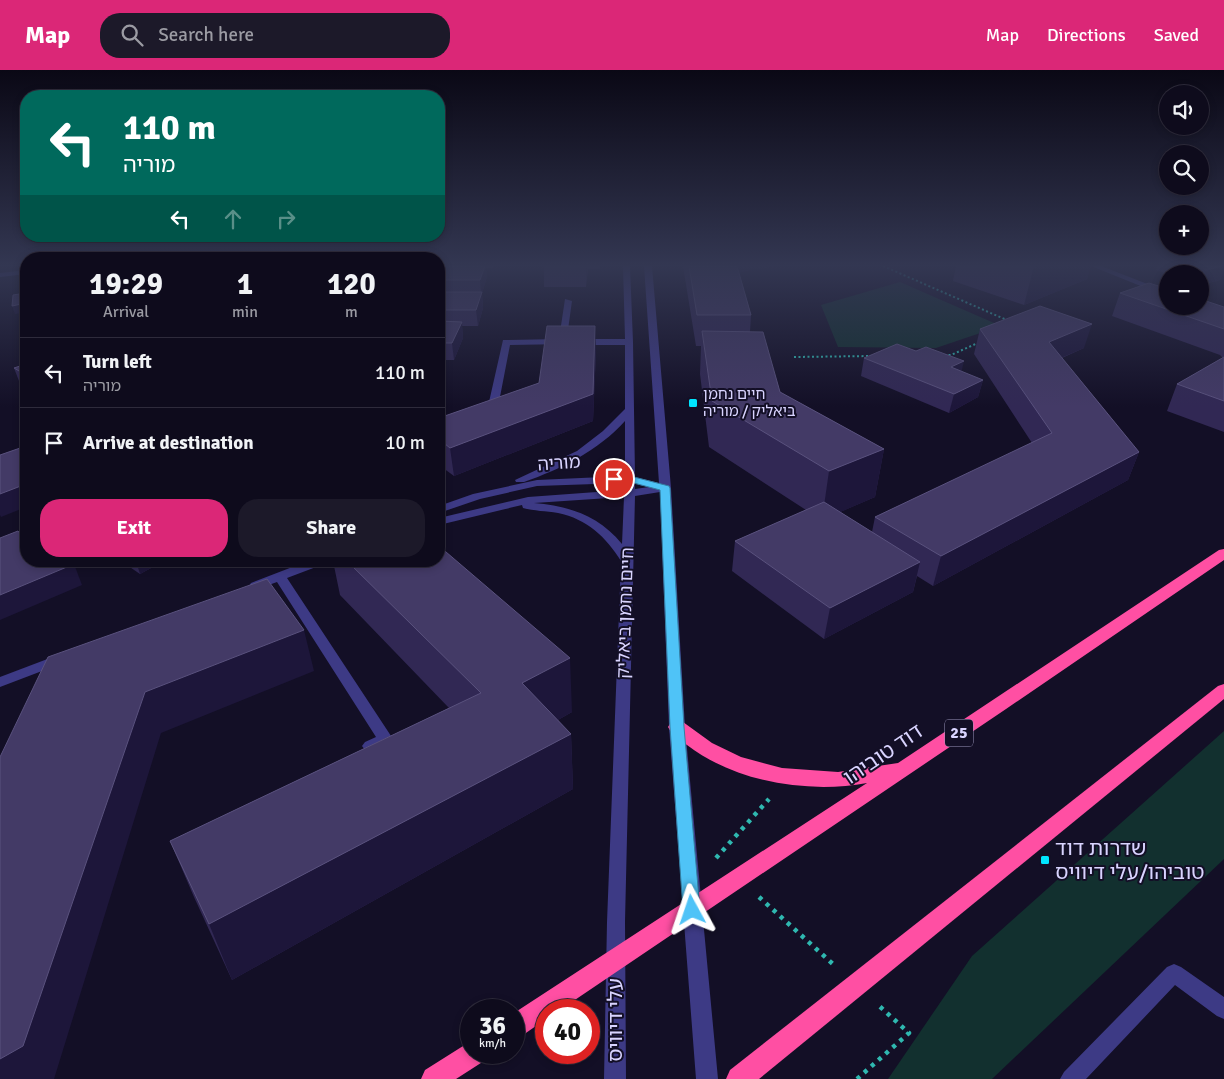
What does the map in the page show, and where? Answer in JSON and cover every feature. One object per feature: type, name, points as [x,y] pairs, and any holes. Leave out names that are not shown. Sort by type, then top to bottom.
[{"type":"highway","name":"דוד טוביהו","points":[[692,910],[905,769],[1224,553]]},
{"type":"highway","points":[[740,1079],[1224,690]]},
{"type":"highway","points":[[677,727],[706,748],[726,758],[758,769],[789,776],[832,780],[905,769]]},
{"type":"highway","name":"25","points":[[525,1020],[692,910]]},
{"type":"highway","points":[[434,1079],[460,1062]]},
{"type":"street","points":[[563,342],[567,313]]},
{"type":"street","name":"חיים נחמן ביאליק","points":[[615,960],[630,479],[628,313]]},
{"type":"street","points":[[652,313],[665,488],[677,727],[707,1079]]},
{"type":"street","points":[[494,402],[506,342],[629,342]]},
{"type":"street","points":[[477,496],[572,458],[605,436],[630,410]]},
{"type":"street","name":"מוריה","points":[[445,508],[477,496],[537,483],[630,479],[665,488]]},
{"type":"street","name":"מוריה","points":[[445,520],[495,507],[562,496],[629,494],[665,488]]},
{"type":"street","points":[[495,507],[549,508],[581,516],[593,522],[611,536],[628,563]]},
{"type":"street","points":[[0,546],[20,538]]},
{"type":"street","points":[[243,591],[306,567]]},
{"type":"street","points":[[280,577],[385,739],[359,751]]},
{"type":"street","points":[[0,682],[75,654]]},
{"type":"street","name":"עלי דיוויס","points":[[615,960],[616,1079]]},
{"type":"street","points":[[1071,1079],[1174,973],[1224,1009]]},
{"type":"path","points":[[991,313],[1011,322]]},
{"type":"path","points":[[941,355],[951,354],[985,340]]},
{"type":"path","points":[[794,357],[882,356]]},
{"type":"path","points":[[715,858],[789,776]]},
{"type":"green space","points":[[824,313],[971,313],[1001,326],[936,348],[838,347]]},
{"type":"green space","points":[[1224,731],[1224,859],[992,1079],[888,1079],[972,956]]},
{"type":"building","points":[[697,313],[750,313],[751,315],[697,315]]},
{"type":"building","points":[[1022,313],[1060,313],[1092,324],[1049,342],[1139,452],[941,556],[875,517],[1052,433],[980,329]]},
{"type":"building","points":[[1209,313],[1224,313],[1224,329],[1184,315],[1209,315]]},
{"type":"building","points":[[445,321],[462,322],[452,343],[445,343]]},
{"type":"building","points":[[547,326],[595,326],[593,394],[450,448],[445,444],[445,416],[539,383]]},
{"type":"building","points":[[702,331],[763,332],[780,392],[884,449],[829,471],[712,401]]},
{"type":"building","points":[[897,344],[916,351],[926,347],[964,361],[951,367],[983,380],[954,394],[864,358]]},
{"type":"building","points":[[1224,357],[1224,401],[1177,384]]},
{"type":"building","points":[[20,366],[20,372],[14,368]]},
{"type":"building","points":[[20,448],[20,486],[0,494],[0,455]]},
{"type":"building","points":[[824,502],[920,562],[830,608],[735,541]]},
{"type":"building","points":[[18,531],[20,534],[20,567],[67,567],[0,595],[0,538]]},
{"type":"building","points":[[445,551],[570,658],[522,683],[571,734],[209,924],[170,841],[481,693],[353,567],[445,567]]},
{"type":"building","points":[[267,579],[304,630],[145,692],[23,1046],[0,1059],[0,757],[48,657]]},
{"type":"place","name":"חיים נחמן ביאליק / מוריה","points":[[693,403]]},
{"type":"place","name":"שדרות דוד טוביהו/עלי דיוויס","points":[[1045,860]]},
{"type":"route","points":[[614,479],[630,479],[665,488],[677,727],[692,910]]}]
